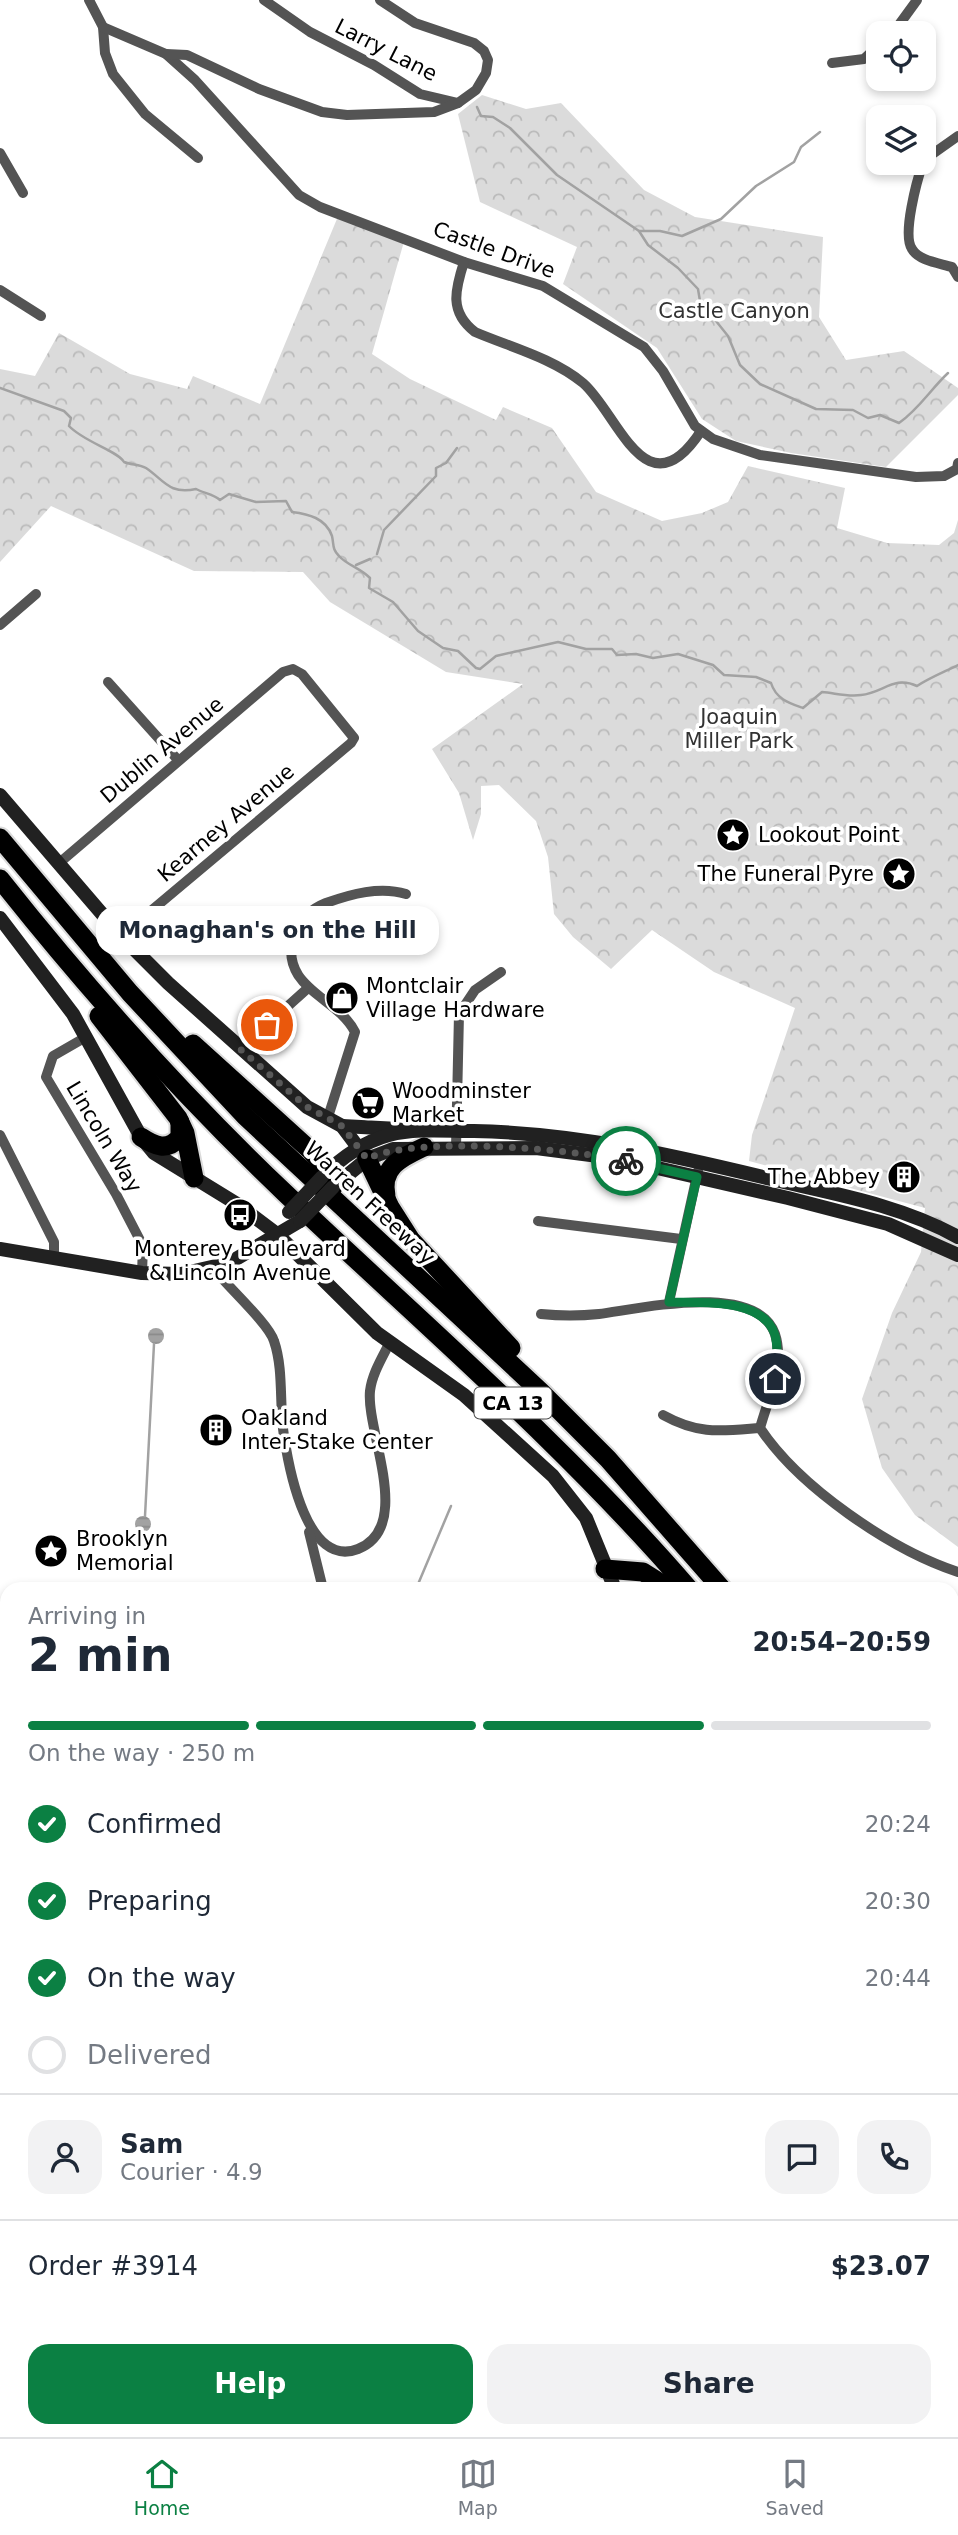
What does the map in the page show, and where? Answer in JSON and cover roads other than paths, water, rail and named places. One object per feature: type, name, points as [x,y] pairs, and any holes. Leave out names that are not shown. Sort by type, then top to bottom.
[{"type":"highway","name":"Warren Freeway","points":[[0,838],[74,929],[245,1116],[541,1391],[608,1459],[716,1582]]},
{"type":"highway","name":"CA 13","points":[[0,879],[73,971],[226,1135],[544,1434],[605,1495],[683,1582]]},
{"type":"highway","points":[[74,929],[328,1178]]},
{"type":"highway","points":[[73,971],[84,996],[178,1118],[185,1133],[194,1178]]},
{"type":"highway","points":[[141,1136],[159,1146],[171,1145],[181,1132],[178,1118]]},
{"type":"highway","points":[[390,1207],[384,1188],[386,1174],[394,1163],[424,1139]]},
{"type":"highway","points":[[363,1153],[390,1207],[421,1251],[530,1369],[541,1391]]},
{"type":"highway","points":[[605,1569],[651,1575],[660,1582]]},
{"type":"highway","points":[[631,1582],[635,1577],[651,1575]]},
{"type":"main road","points":[[0,795],[121,936],[240,1049],[307,1107],[342,1126],[363,1153]]},
{"type":"main road","points":[[0,918],[53,985],[86,1037],[141,1136],[154,1153],[248,1211],[277,1234],[366,1323],[476,1405],[564,1486],[586,1518],[612,1582]]},
{"type":"main road","points":[[342,1126],[424,1139],[456,1148],[536,1148],[614,1158],[888,1224],[958,1255]]},
{"type":"main road","points":[[0,1248],[142,1273],[180,1274],[214,1268],[256,1250],[277,1234],[328,1178],[363,1153],[393,1149],[455,1131],[536,1133],[617,1143],[870,1202],[933,1223],[958,1237]]},
{"type":"street","points":[[89,0],[103,27],[105,53],[113,74],[145,114],[198,158]]},
{"type":"street","name":"Larry Lane","points":[[264,0],[310,32],[374,65],[420,94],[458,103]]},
{"type":"street","points":[[166,54],[187,55],[259,89],[322,112],[347,115],[434,112],[458,103],[476,90],[486,73],[488,60],[484,51],[474,43],[415,23],[380,0]]},
{"type":"street","points":[[901,21],[917,0]]},
{"type":"street","name":"Castle Drive","points":[[103,27],[166,54],[195,80],[299,195],[320,207],[464,262],[543,286],[644,347],[701,431]]},
{"type":"street","points":[[832,63],[866,57]]},
{"type":"street","points":[[936,152],[958,136]]},
{"type":"street","points":[[0,153],[23,193]]},
{"type":"street","points":[[920,175],[907,238],[912,251],[924,259],[952,267],[958,277]]},
{"type":"street","points":[[464,262],[455,303],[465,325],[475,332],[560,368],[584,384],[634,453],[656,461],[668,461],[689,450],[701,431],[713,439],[760,455],[916,477],[944,476],[957,469],[958,463]]},
{"type":"street","points":[[0,290],[41,316]]},
{"type":"street","points":[[0,625],[36,594]]},
{"type":"street","name":"Dublin Avenue","points":[[58,864],[286,670],[293,669],[302,674],[354,738]]},
{"type":"street","points":[[108,682],[178,760]]},
{"type":"street","name":"Kearney Avenue","points":[[121,936],[354,738]]},
{"type":"street","points":[[328,1117],[355,1032],[308,988],[295,969],[291,947],[296,929],[306,916],[321,905],[348,895],[393,890],[406,894]]},
{"type":"street","points":[[456,1148],[459,1014],[475,990],[501,972]]},
{"type":"street","points":[[240,1049],[308,988]]},
{"type":"street","name":"Lincoln Way","points":[[86,1037],[53,1056],[46,1077],[116,1194],[143,1246],[142,1273]]},
{"type":"street","points":[[0,1135],[54,1242],[54,1258]]},
{"type":"street","points":[[669,1302],[700,1162]]},
{"type":"street","points":[[538,1221],[681,1239]]},
{"type":"street","points":[[214,1268],[273,1337],[284,1437],[321,1582]]},
{"type":"street","points":[[541,1314],[596,1314],[669,1302],[738,1307],[764,1318],[775,1333],[778,1352],[775,1379],[760,1428]]},
{"type":"street","points":[[306,1522],[327,1545],[347,1552],[367,1545],[383,1522],[386,1487],[370,1393],[373,1376],[390,1342]]},
{"type":"street","points":[[663,1415],[685,1427],[712,1432],[760,1428]]},
{"type":"street","points":[[760,1428],[805,1477],[843,1507],[898,1544],[958,1572]]},
{"type":"waterway","points":[[477,107],[481,116],[493,117],[510,128],[557,175],[639,231],[648,245],[678,268],[698,289],[700,301],[728,336],[740,365],[760,384],[816,409],[853,410],[868,418],[880,415],[899,423],[913,412],[948,373]]},
{"type":"waterway","points":[[639,231],[660,231],[682,236],[721,219],[756,186],[794,162],[801,147],[820,132]]},
{"type":"waterway","points":[[0,388],[64,411],[71,418],[69,426],[75,432],[115,454],[124,462],[146,468],[173,488],[196,489],[220,500],[229,494],[256,502],[286,501],[292,512],[321,521],[332,536],[337,554],[370,578],[369,588],[393,602],[418,631],[443,648],[458,651],[476,668],[480,669],[496,656],[558,642],[586,649],[612,649],[617,655],[636,654],[653,658],[678,654],[713,665],[724,675],[756,677],[771,683],[780,697],[803,708],[822,692],[856,695],[869,694],[895,683],[917,686],[958,665]]},
{"type":"waterway","points":[[377,554],[384,530],[436,476],[436,468],[446,463],[457,448]]},
{"type":"waterway","points":[[356,565],[370,559]]},
{"type":"waterway","points":[[145,1516],[154,1344]]},
{"type":"waterway","points":[[419,1582],[451,1506]]},
{"type":"place","name":"Lookout Point","points":[[733,835]]},
{"type":"place","name":"The Funeral Pyre","points":[[899,874]]},
{"type":"place","name":"Montclair Village Hardware","points":[[342,998]]},
{"type":"place","name":"Monaghan's on the Hill","points":[[267,1025]]},
{"type":"place","name":"Woodminster Market","points":[[368,1103]]},
{"type":"place","name":"The Abbey","points":[[904,1177]]},
{"type":"place","name":"Monterey Boulevard & Lincoln Avenue","points":[[240,1215]]},
{"type":"place","name":"Oakland Inter-Stake Center","points":[[216,1430]]},
{"type":"place","name":"Brooklyn Memorial","points":[[51,1551]]},
{"type":"park label","name":"Castle Canyon","points":[[734,311]]},
{"type":"park label","name":"Joaquin Miller Park","points":[[739,729]]}]
